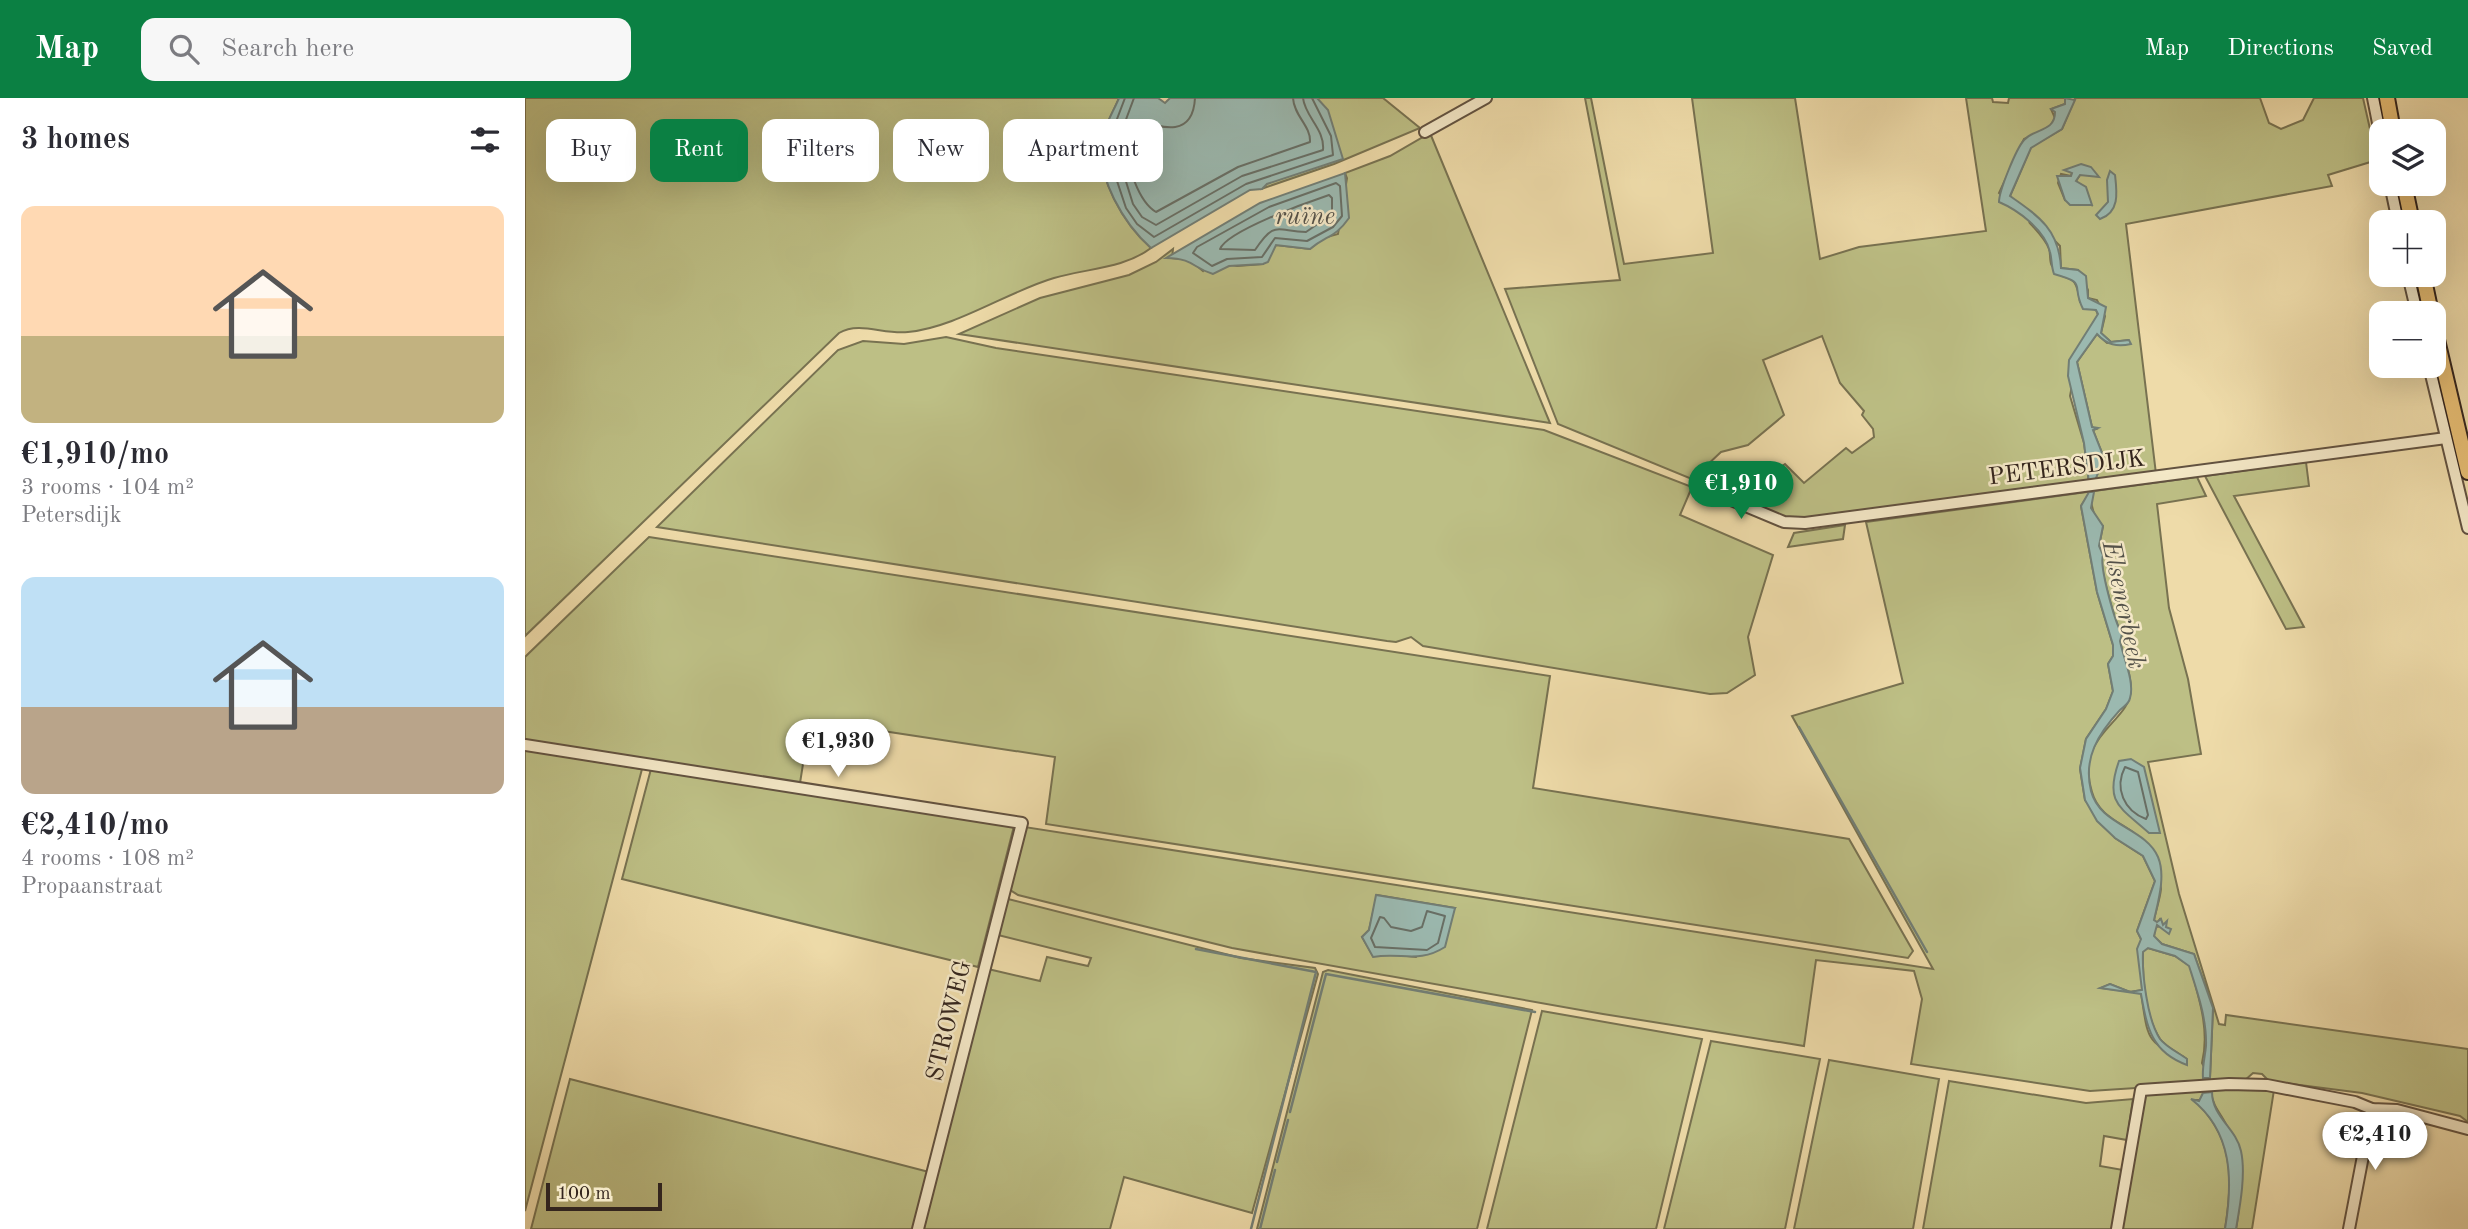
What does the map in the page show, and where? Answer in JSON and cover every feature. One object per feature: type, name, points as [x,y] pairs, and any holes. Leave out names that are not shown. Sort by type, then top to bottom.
[{"type":"main road","points":[[2387,98],[2391,119]]},
{"type":"main road","points":[[2446,378],[2468,472]]},
{"type":"street","points":[[1425,131],[1486,98]]},
{"type":"street","points":[[2373,98],[2377,119]]},
{"type":"street","points":[[2432,378],[2468,528]]},
{"type":"street","name":"PETERSDIJK","points":[[1700,487],[1784,522],[1805,523],[2446,438]]},
{"type":"street","name":"STROWEG","points":[[525,745],[1022,823],[918,1229]]},
{"type":"street","points":[[2117,1229],[2141,1090],[2229,1084],[2267,1085],[2355,1102],[2372,1109],[2397,1111],[2468,1129]]},
{"type":"street","points":[[2349,1229],[2372,1109]]},
{"type":"green space","points":[[525,98],[1119,98],[1109,119],[1003,119],[1003,182],[1107,182],[1131,227],[1151,248],[1117,264],[1037,284],[963,317],[926,329],[899,332],[855,328],[839,333],[525,636]]},
{"type":"green space","points":[[1175,98],[1383,98],[1420,128],[1334,164],[1261,189]]},
{"type":"green space","points":[[1585,98],[1591,98],[1624,264],[1713,253],[1692,98],[1795,98],[1820,259],[1859,247],[1986,231],[1966,98],[1992,98],[1993,102],[2008,103],[2009,98],[2065,98],[2065,104],[2051,109],[2055,118],[2049,128],[2024,139],[1999,193],[2033,224],[2029,222],[2048,246],[2052,266],[2061,275],[2072,280],[2080,302],[2096,310],[2098,315],[2080,344],[2070,396],[2084,443],[2089,483],[1795,520],[1740,502],[1749,482],[1763,465],[1771,474],[1785,464],[1804,483],[1846,448],[1852,453],[1874,437],[1873,429],[1862,415],[1864,411],[1840,383],[1822,336],[1763,360],[1784,415],[1748,445],[1721,452],[1705,467],[1699,482],[1558,424],[1505,289],[1620,280]]},
{"type":"green space","points":[[2075,98],[2260,98],[2269,123],[2281,129],[2303,120],[2314,98],[2363,98],[2369,125],[2369,162],[2328,175],[2332,186],[2126,224],[2156,474],[2094,482],[2104,458],[2093,430],[2096,429],[2092,427],[2077,362],[2097,334],[2107,343],[2129,340],[2111,342],[2101,333],[2105,316],[2097,300],[2088,298],[2088,290],[2078,270],[2061,268],[2060,246],[2010,196],[2031,147],[2062,129]],"holes":[[[2061,174],[2098,175],[2080,175],[2076,181],[2091,205],[2065,200],[2058,183]]]},
{"type":"green space","points":[[1430,133],[1550,423],[959,334],[1040,298],[1129,275],[1156,262],[1173,249],[1172,258],[1190,260],[1203,271],[1211,261],[1237,266],[1263,264],[1276,245],[1310,249],[1323,238],[1338,234],[1347,178],[1345,173],[1390,156]]},
{"type":"green space","points":[[946,337],[996,348],[1544,430],[1692,487],[1680,515],[1773,555],[1748,637],[1755,675],[1727,693],[1710,694],[1423,646],[1411,637],[1396,642],[1387,641],[657,527],[838,350],[863,341],[904,344]]},
{"type":"green space","points":[[2306,462],[2309,486],[2234,496],[2304,627],[2286,629],[2205,476]]},
{"type":"green space","points":[[2197,477],[2206,496],[2157,504],[2169,608],[2188,679],[2201,754],[2148,762],[2179,894],[2219,1024],[2225,1025],[2226,1015],[2468,1049],[2468,1122],[2460,1116],[2362,1093],[2269,1081],[2262,1074],[2253,1073],[2244,1081],[2090,1091],[1911,1064],[1922,999],[1914,971],[1816,960],[1804,1046],[1603,1014],[1232,948],[1018,895],[1007,888],[1025,827],[1933,969],[1792,716],[1903,683],[1866,522]],"holes":[[[2089,494],[2095,518],[2103,526],[2099,546],[2103,570],[2122,634],[2120,641],[2131,688],[2129,700],[2122,711],[2096,742],[2089,772],[2092,792],[2103,811],[2136,835],[2157,878],[2161,889],[2154,920],[2157,923],[2160,919],[2164,926],[2155,927],[2154,937],[2162,944],[2194,954],[2213,1008],[2210,1077],[2202,1063],[2204,1026],[2190,966],[2175,956],[2148,948],[2143,951],[2145,996],[2155,1030],[2163,1042],[2187,1059],[2163,1048],[2151,1037],[2147,1029],[2141,993],[2131,992],[2142,990],[2141,939],[2137,931],[2155,881],[2143,856],[2115,838],[2085,800],[2080,769],[2086,739],[2106,709],[2113,691],[2108,664],[2113,656],[2113,645],[2097,592],[2081,506]],[[1377,895],[1455,908],[1416,957],[1388,954],[1373,956],[1362,937],[1369,930]],[[2110,984],[2129,991],[2101,988]]]},
{"type":"green space","points":[[1845,525],[1843,539],[1788,547],[1794,533]]},
{"type":"green space","points":[[649,537],[1550,676],[1533,788],[1849,839],[1913,951],[1908,958],[1046,824],[1055,757],[810,720],[800,783],[525,742],[525,657]]},
{"type":"green space","points":[[525,750],[642,769],[525,1211]]},
{"type":"green space","points":[[651,769],[1014,826],[978,967],[622,879]]},
{"type":"green space","points":[[1008,899],[1241,958],[1315,968],[1318,974],[1252,1213],[1124,1177],[1110,1229],[921,1229],[988,969],[1040,981],[1047,957],[1088,966],[1091,958],[998,935]]},
{"type":"green space","points":[[1328,970],[1532,1010],[1477,1229],[1257,1229],[1323,972]]},
{"type":"green space","points":[[1542,1011],[1702,1039],[1656,1229],[1487,1229]]},
{"type":"green space","points":[[1711,1041],[1820,1059],[1785,1229],[1664,1229]]},
{"type":"green space","points":[[1829,1060],[1939,1079],[1913,1229],[1794,1229]]},
{"type":"green space","points":[[570,1079],[929,1172],[914,1229],[531,1229]]},
{"type":"green space","points":[[1949,1081],[2086,1103],[2133,1099],[2127,1140],[2104,1136],[2100,1166],[2123,1170],[2113,1229],[1923,1229]]},
{"type":"green space","points":[[2228,1087],[2274,1090],[2252,1229],[2236,1229],[2240,1192],[2236,1155],[2229,1131],[2211,1092],[2203,1093],[2201,1100],[2194,1100],[2217,1129],[2227,1160],[2229,1193],[2225,1229],[2120,1229],[2145,1094]]},
{"type":"water","points":[[1119,98],[1158,98],[1165,103],[1170,98],[1317,98],[1328,110],[1343,159],[1267,184],[1262,189],[1250,190],[1151,248],[1131,227],[1107,182],[1163,182],[1163,119],[1109,119]]},
{"type":"water","points":[[2065,98],[2075,100],[2062,129],[2031,148],[2010,196],[2039,218],[2052,234],[2061,268],[2078,270],[2086,276],[2088,298],[2106,307],[2101,333],[2111,342],[2129,340],[2131,344],[2113,344],[2097,334],[2077,362],[2092,427],[2098,428],[2093,430],[2104,458],[2094,483],[2089,483],[2084,443],[2068,376],[2069,360],[2098,314],[2096,310],[2083,309],[2075,283],[2054,274],[2047,244],[2037,229],[2014,210],[1999,202],[2005,180],[2024,140],[2052,123],[2055,112],[2051,109],[2065,104]]},
{"type":"water","points":[[2081,164],[2091,167],[2099,177],[2080,175],[2076,181],[2086,187],[2092,205],[2070,205],[2065,200],[2057,176],[2071,176],[2072,173],[2064,170]]},
{"type":"water","points":[[2110,171],[2115,175],[2116,201],[2111,212],[2100,219],[2096,215],[2108,202],[2107,180]]},
{"type":"water","name":"ruïne","points":[[1345,173],[1349,218],[1335,233],[1310,249],[1276,245],[1268,262],[1229,266],[1213,274],[1188,262],[1166,258],[1260,203]]},
{"type":"water","points":[[2089,492],[2094,492],[2091,508],[2103,526],[2099,546],[2103,555],[2103,570],[2122,634],[2120,641],[2130,677],[2131,692],[2129,702],[2105,728],[2094,747],[2089,768],[2091,791],[2103,812],[2143,839],[2158,857],[2161,881],[2154,920],[2157,922],[2161,919],[2163,925],[2167,921],[2166,927],[2171,929],[2169,934],[2157,925],[2154,936],[2162,944],[2194,954],[2213,1008],[2210,1078],[2203,1078],[2205,1026],[2189,966],[2175,956],[2148,948],[2143,952],[2146,996],[2155,1030],[2163,1042],[2187,1059],[2187,1065],[2175,1060],[2158,1046],[2149,1028],[2141,994],[2100,988],[2110,984],[2130,992],[2142,990],[2137,949],[2141,939],[2137,931],[2155,881],[2143,856],[2115,838],[2097,821],[2085,800],[2080,768],[2086,739],[2106,709],[2113,691],[2108,664],[2113,656],[2113,645],[2097,592],[2081,506]]},
{"type":"water","points":[[2131,759],[2144,767],[2160,833],[2149,833],[2117,803],[2113,786],[2119,761]]},
{"type":"water","points":[[1376,895],[1455,908],[1445,947],[1426,955],[1373,957],[1362,937],[1369,930]]},
{"type":"water","points":[[2212,1092],[2216,1109],[2241,1151],[2243,1180],[2236,1229],[2225,1229],[2229,1175],[2222,1142],[2205,1112],[2191,1099],[2199,1101],[2203,1093]]},
{"type":"waterway","points":[[1799,727],[1927,952]]},
{"type":"waterway","points":[[1196,949],[1316,972],[1251,1229]]},
{"type":"waterway","points":[[1290,1112],[1326,974],[1535,1012]]},
{"type":"waterway","points":[[1277,1162],[1288,1120]]},
{"type":"waterway","points":[[1260,1229],[1275,1170]]},
{"type":"water label","name":"Elsenerbeek","points":[[2123,605]]}]
